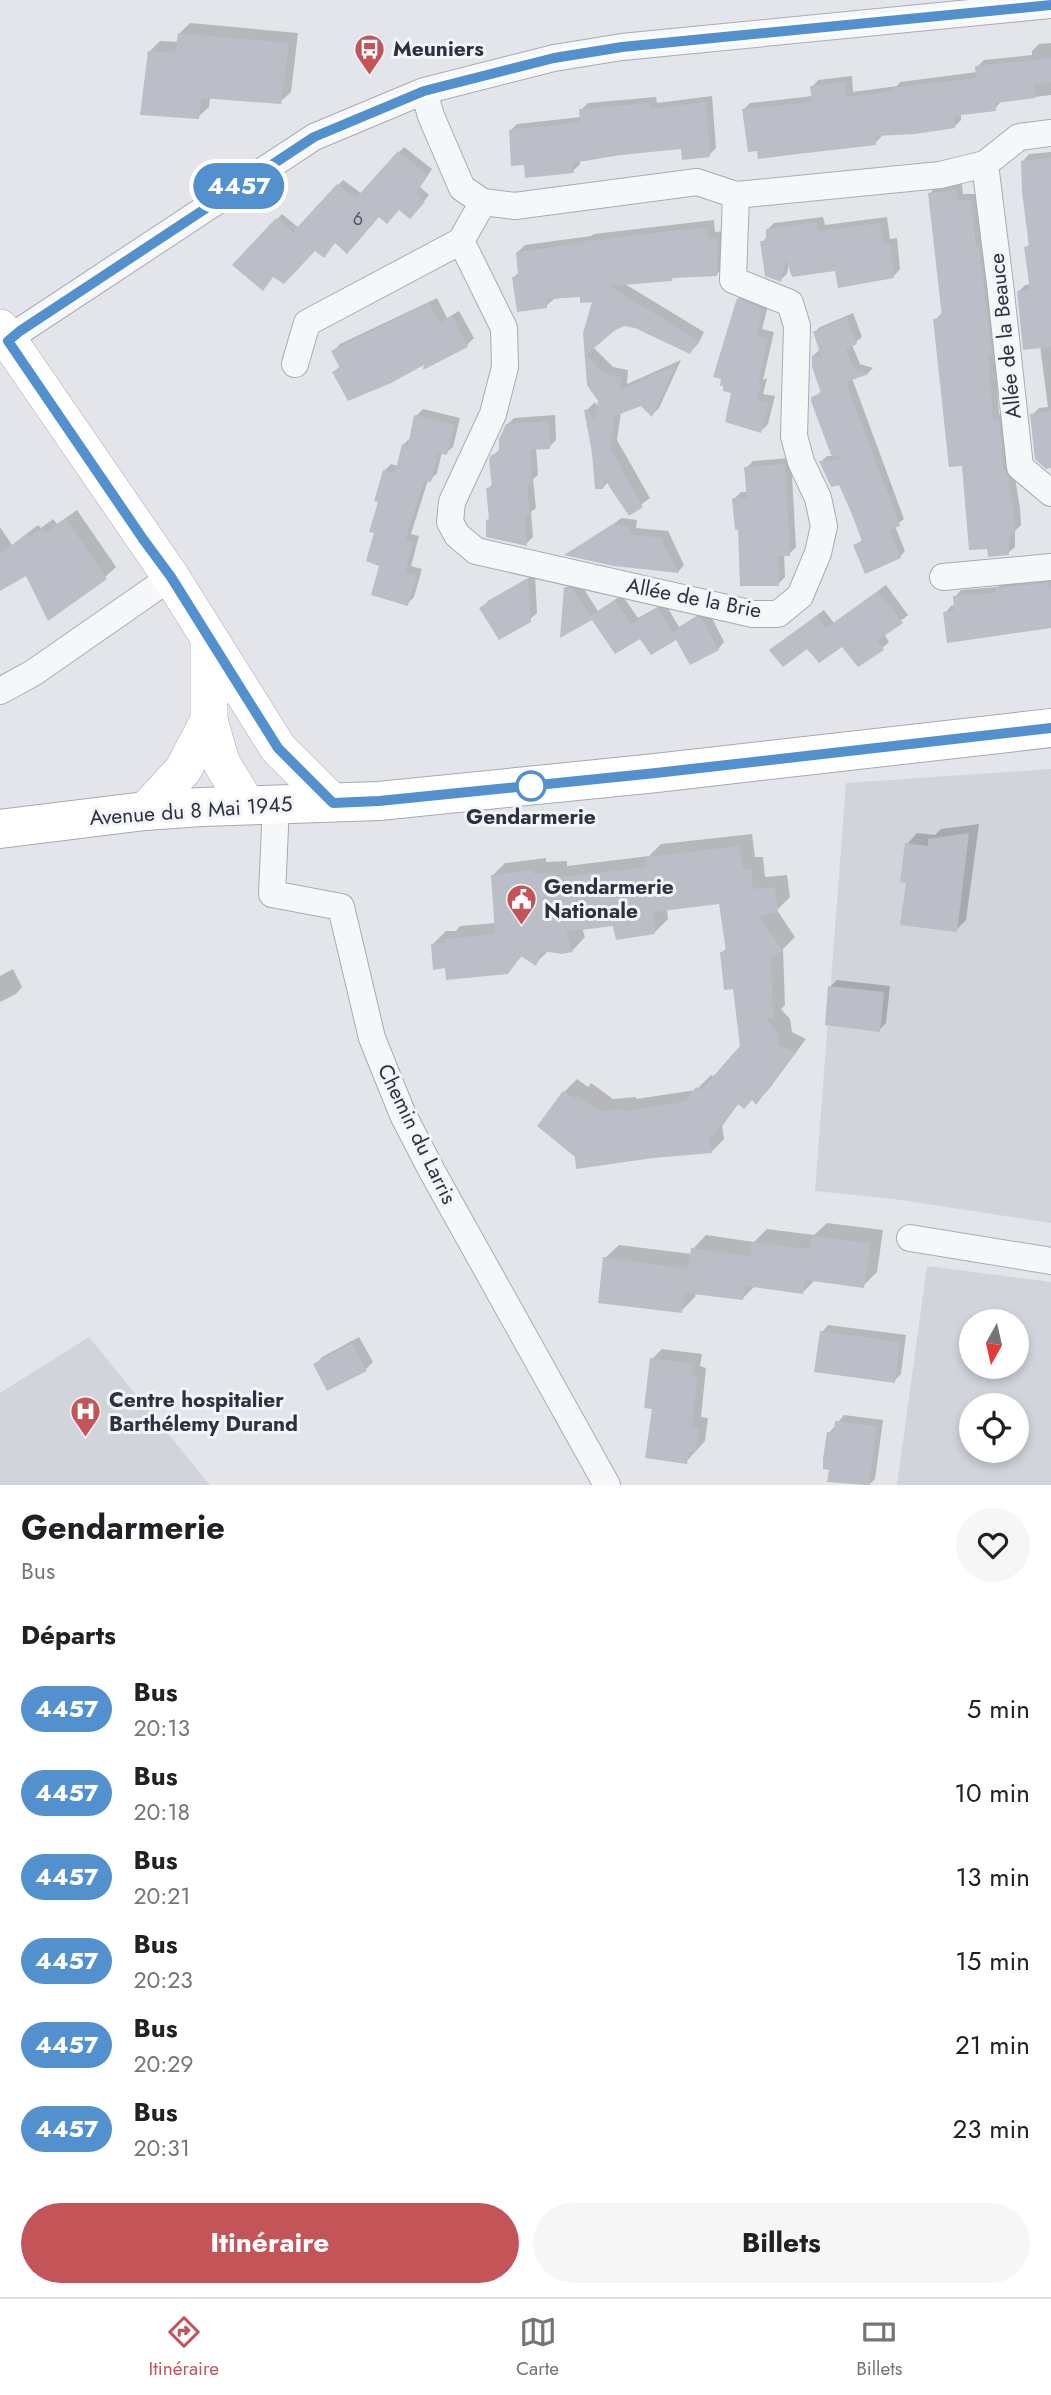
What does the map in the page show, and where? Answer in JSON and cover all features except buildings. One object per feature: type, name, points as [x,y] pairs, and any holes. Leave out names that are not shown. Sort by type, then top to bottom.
[{"type":"main road","name":"Avenue du 8 Mai 1945","points":[[0,829],[145,811],[379,801],[1051,728]]},
{"type":"street","points":[[333,803],[278,748],[171,577],[4,335],[20,331],[314,137],[424,91],[554,58],[622,47],[1051,5]]},
{"type":"street","points":[[424,91],[431,116],[462,188],[482,202],[515,206],[697,182],[736,195],[940,175],[985,164],[1019,137],[1051,134]]},
{"type":"street","name":"Allée de la Beauce","points":[[985,164],[1020,467],[1051,493]]},
{"type":"street","name":"Allée de la Brie","points":[[461,241],[504,328],[505,367],[493,414],[452,502],[450,522],[457,535],[476,551],[753,614],[778,614],[800,596],[818,553],[824,526],[817,498],[801,462],[794,436],[797,326],[790,303],[733,281],[736,195]]},
{"type":"street","points":[[295,364],[307,323],[461,241],[482,202]]},
{"type":"street","points":[[943,577],[1051,566]]},
{"type":"street","points":[[0,691],[33,673],[171,577]]},
{"type":"street","points":[[209,639],[209,720],[221,762],[261,805]]},
{"type":"street","points":[[145,811],[183,771],[209,720]]},
{"type":"street","points":[[261,805],[278,748]]},
{"type":"street","name":"Chemin du Larris","points":[[261,805],[272,894],[341,907],[372,1038],[403,1115],[607,1485]]},
{"type":"street","points":[[910,1238],[1051,1261]]},
{"type":"shaded area","points":[[1051,769],[1051,1223],[894,1199],[815,1191],[846,783]]},
{"type":"shaded area","points":[[927,1266],[1051,1282],[1051,1485],[897,1485]]},
{"type":"shaded area","name":"Centre hospitalier Barthélemy Durand","points":[[89,1337],[210,1485],[0,1485],[0,1393]]},
{"type":"bus line","name":"4457","points":[[1051,5],[622,47],[554,58],[424,91],[314,137],[8,341],[171,577],[278,748],[333,803],[379,801],[656,773],[1051,728]]},
{"type":"place","name":"Meuniers","points":[[370,76]]},
{"type":"place","name":"Gendarmerie","points":[[531,786]]},
{"type":"place","name":"Gendarmerie Nationale","points":[[521,926]]},
{"type":"place","name":"Centre hospitalier Barthélemy Durand","points":[[86,1439]]}]
